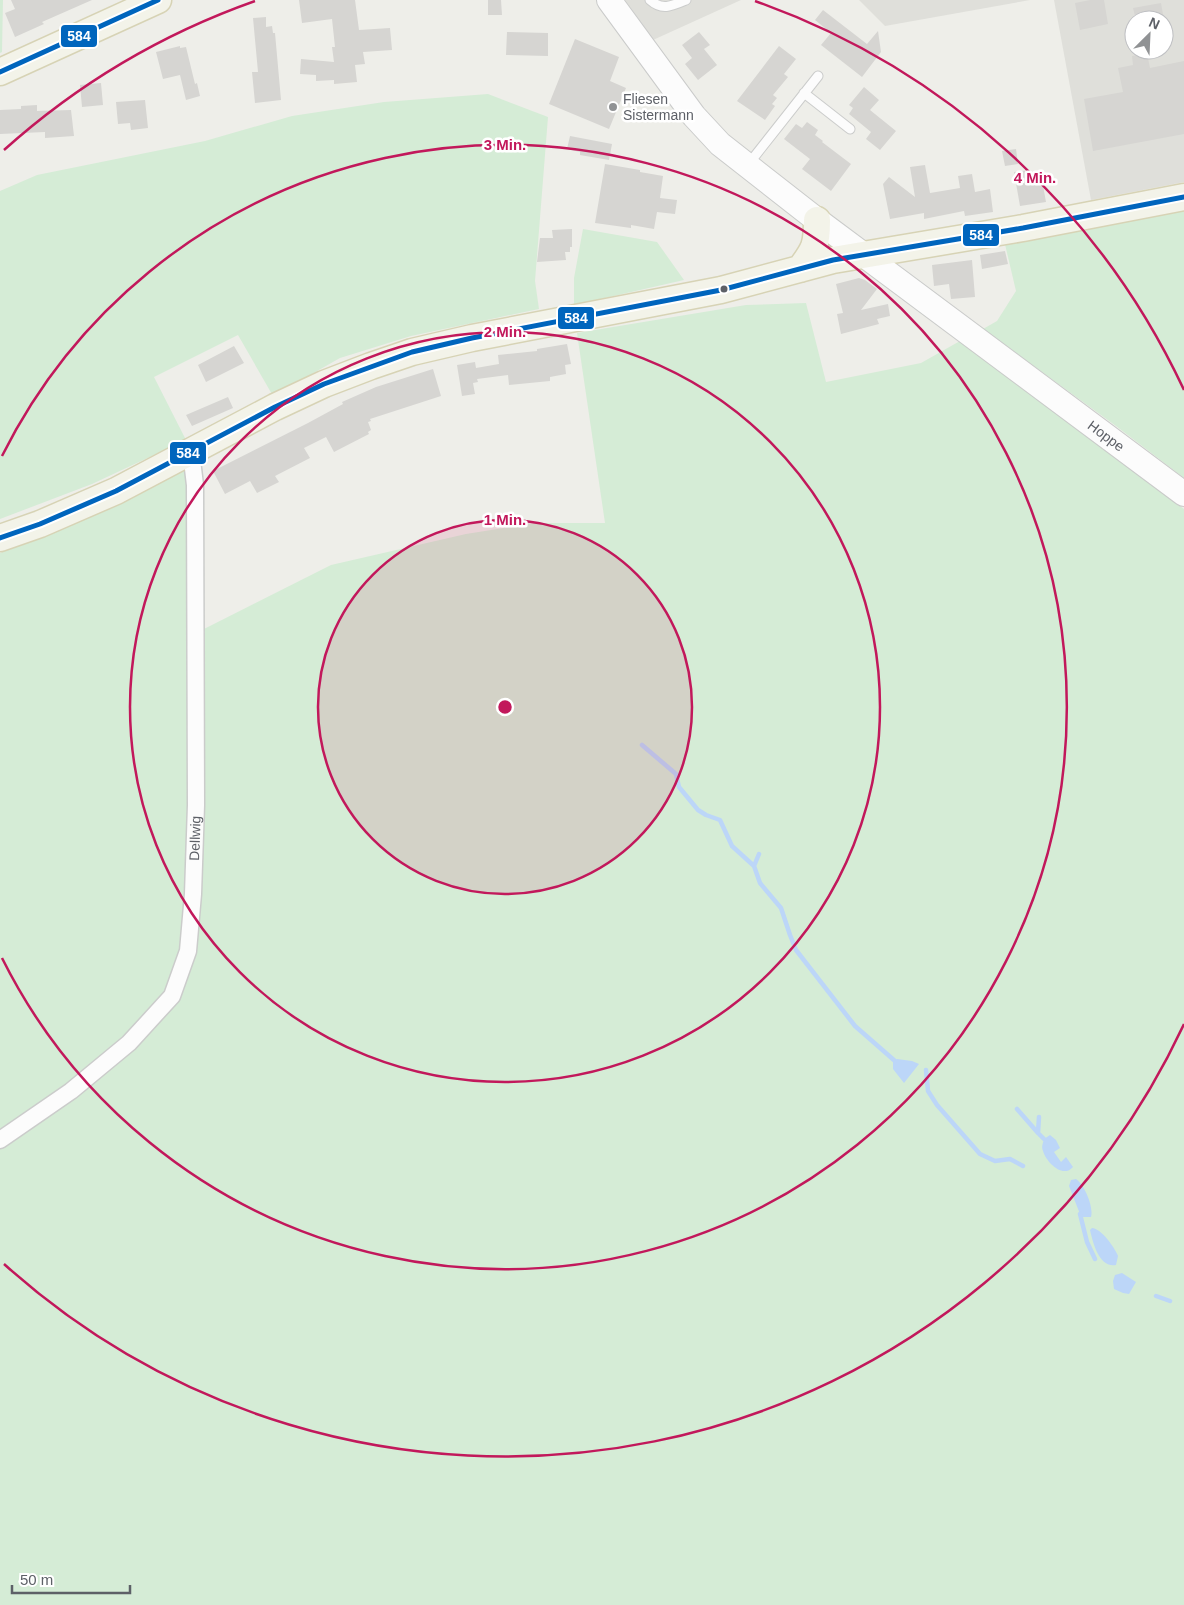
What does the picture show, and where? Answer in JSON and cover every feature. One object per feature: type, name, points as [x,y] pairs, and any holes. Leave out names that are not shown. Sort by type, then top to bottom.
[{"type":"main road","points":[[0,72],[158,0]]},
{"type":"main road","name":"Hoppe","points":[[609,0],[694,116],[720,144],[817,220],[1184,494]]},
{"type":"main road","points":[[0,538],[40,524],[108,494],[275,407],[324,384],[412,352],[472,338],[712,292],[833,260],[1023,228],[1184,197]]},
{"type":"main road","points":[[800,269],[813,252],[817,238],[817,220]]},
{"type":"street","name":"Dellwig","points":[[0,1140],[71,1091],[130,1043],[172,996],[188,952],[193,894],[196,806],[195,485],[191,452]]},
{"type":"lane","points":[[650,0],[664,8],[686,0]]},
{"type":"lane","points":[[747,166],[818,76]]},
{"type":"lane","points":[[804,93],[850,129]]},
{"type":"shaded area","points":[[625,0],[741,0],[653,40]]},
{"type":"shaded area","points":[[859,0],[1030,0],[885,26]]},
{"type":"shaded area","points":[[1054,0],[1184,0],[1184,182],[1091,200]]},
{"type":"green space","points":[[0,0],[3,0],[2,52],[0,53]]},
{"type":"green space","points":[[488,94],[548,117],[535,281],[539,309],[411,336],[340,358],[273,396],[238,335],[154,377],[186,440],[92,484],[0,519],[0,191],[37,175],[205,141],[292,116],[384,102]]},
{"type":"green space","points":[[1184,207],[1184,478],[983,329],[997,321],[1016,291],[1004,240]]},
{"type":"green space","points":[[583,229],[657,242],[684,280],[574,305],[574,278]]},
{"type":"green space","points":[[806,303],[826,382],[921,363],[960,341],[1184,509],[1184,1605],[0,1605],[0,553],[94,514],[182,469],[188,472],[202,630],[331,565],[466,534],[536,523],[605,523],[577,333],[746,305]]},
{"type":"water","points":[[897,1059],[919,1064],[904,1083],[893,1069],[893,1062]]},
{"type":"water","points":[[1050,1135],[1056,1140],[1060,1148],[1054,1152],[1061,1162],[1066,1157],[1073,1167],[1069,1170],[1065,1171],[1055,1168],[1042,1150],[1044,1139]]},
{"type":"water","points":[[1076,1179],[1088,1196],[1092,1213],[1091,1217],[1083,1217],[1080,1214],[1069,1186],[1071,1180]]},
{"type":"water","points":[[1092,1228],[1099,1231],[1114,1248],[1118,1256],[1116,1265],[1105,1263],[1101,1259],[1093,1241],[1090,1230]]},
{"type":"water","points":[[1122,1273],[1136,1282],[1129,1294],[1114,1289],[1113,1281],[1115,1275]]},
{"type":"building","points":[[11,0],[92,0],[42,22],[44,24],[15,37],[5,13],[15,9]]},
{"type":"building","points":[[299,0],[355,0],[359,30],[390,28],[392,50],[363,52],[365,64],[355,65],[357,82],[334,84],[334,80],[316,81],[316,75],[300,74],[301,59],[334,62],[332,47],[335,47],[332,19],[302,23]]},
{"type":"building","points":[[488,0],[501,0],[502,15],[488,15]]},
{"type":"building","points":[[1104,0],[1108,24],[1080,30],[1075,3]]},
{"type":"building","points":[[1161,3],[1162,10],[1134,10],[1133,8]]},
{"type":"building","points":[[823,10],[867,44],[878,31],[881,52],[862,77],[821,45],[831,33],[815,20]]},
{"type":"building","points":[[266,17],[266,27],[272,26],[273,33],[275,33],[281,100],[255,103],[252,72],[258,72],[253,18]]},
{"type":"building","points":[[507,32],[548,33],[548,56],[506,55]]},
{"type":"building","points":[[699,32],[710,45],[704,49],[717,65],[698,80],[685,64],[692,58],[682,45]]},
{"type":"building","points":[[575,39],[619,57],[610,81],[626,88],[609,129],[549,104]]},
{"type":"building","points":[[180,46],[180,48],[186,47],[195,84],[197,83],[200,96],[186,100],[180,75],[163,79],[156,52]]},
{"type":"building","points":[[779,46],[796,59],[784,74],[788,77],[773,95],[777,98],[772,104],[775,106],[765,120],[737,101]]},
{"type":"building","points":[[1132,60],[1148,60],[1150,68],[1184,61],[1184,134],[1093,151],[1084,99],[1123,92],[1118,68],[1133,65]]},
{"type":"building","points":[[101,83],[103,105],[82,107],[80,85]]},
{"type":"building","points":[[864,87],[879,100],[870,110],[896,131],[880,150],[866,139],[871,132],[849,114],[853,108],[849,105]]},
{"type":"building","points":[[145,100],[148,128],[131,130],[130,123],[118,124],[116,102]]},
{"type":"building","points":[[37,105],[37,111],[71,110],[74,136],[45,138],[45,132],[0,134],[0,110],[21,109],[21,106]]},
{"type":"building","points":[[807,122],[818,130],[815,135],[822,142],[851,164],[831,191],[802,169],[810,159],[784,139],[796,124],[802,128]]},
{"type":"building","points":[[570,136],[612,144],[609,160],[580,155],[580,152],[567,149]]},
{"type":"building","points":[[1016,149],[1018,164],[1005,166],[1002,151]]},
{"type":"building","points":[[605,164],[663,176],[660,198],[677,200],[675,214],[657,212],[654,229],[631,225],[631,228],[595,223]]},
{"type":"building","points":[[925,165],[930,193],[960,188],[958,176],[972,174],[975,192],[990,189],[993,212],[965,216],[964,211],[924,219],[924,213],[890,219],[883,184],[889,177],[915,197],[910,167]]},
{"type":"building","points":[[1030,170],[1032,182],[1042,180],[1046,202],[1020,206],[1014,172]]},
{"type":"building","points":[[572,229],[572,247],[570,247],[570,252],[565,252],[566,260],[537,262],[540,238],[553,238],[552,230]]},
{"type":"building","points":[[1005,251],[1008,264],[982,269],[980,255]]},
{"type":"building","points":[[972,260],[975,297],[951,299],[949,284],[934,286],[932,265]]},
{"type":"building","points":[[859,278],[877,289],[861,310],[888,304],[890,316],[877,319],[879,324],[841,334],[837,314],[843,313],[836,284]]},
{"type":"building","points":[[567,344],[571,364],[565,365],[566,374],[550,377],[550,381],[509,385],[508,375],[477,379],[478,382],[473,383],[475,394],[462,396],[457,365],[475,362],[476,368],[499,364],[498,355],[537,351],[537,349]]},
{"type":"building","points":[[234,346],[244,363],[206,382],[198,365]]},
{"type":"building","points":[[433,369],[441,396],[370,419],[371,421],[368,422],[371,430],[368,432],[369,434],[334,452],[326,437],[304,448],[310,458],[275,476],[279,482],[257,493],[250,481],[225,494],[213,471],[308,423],[343,404],[342,402],[376,387]]},
{"type":"building","points":[[228,397],[233,408],[192,426],[186,415]]},
{"type":"waterway","points":[[642,745],[676,774],[679,787],[698,810],[720,820],[732,846],[754,866],[760,883],[781,908],[796,950],[855,1026],[895,1061]]},
{"type":"waterway","points":[[754,866],[759,854]]},
{"type":"waterway","points":[[926,1070],[928,1091],[937,1105],[980,1154],[995,1161],[1010,1159],[1023,1166]]},
{"type":"waterway","points":[[1017,1109],[1038,1133]]},
{"type":"waterway","points":[[1039,1117],[1038,1133],[1044,1139]]},
{"type":"waterway","points":[[1080,1214],[1087,1242],[1095,1259]]},
{"type":"waterway","points":[[1156,1296],[1170,1301]]},
{"type":"transit line","name":"584","points":[[0,72],[158,0]]},
{"type":"transit line","name":"584","points":[[0,538],[40,524],[116,491],[275,407],[324,384],[412,352],[472,338],[721,290],[833,260],[1023,228],[1184,197]]},
{"type":"place","name":"Fliesen Sistermann","points":[[613,107]]}]
